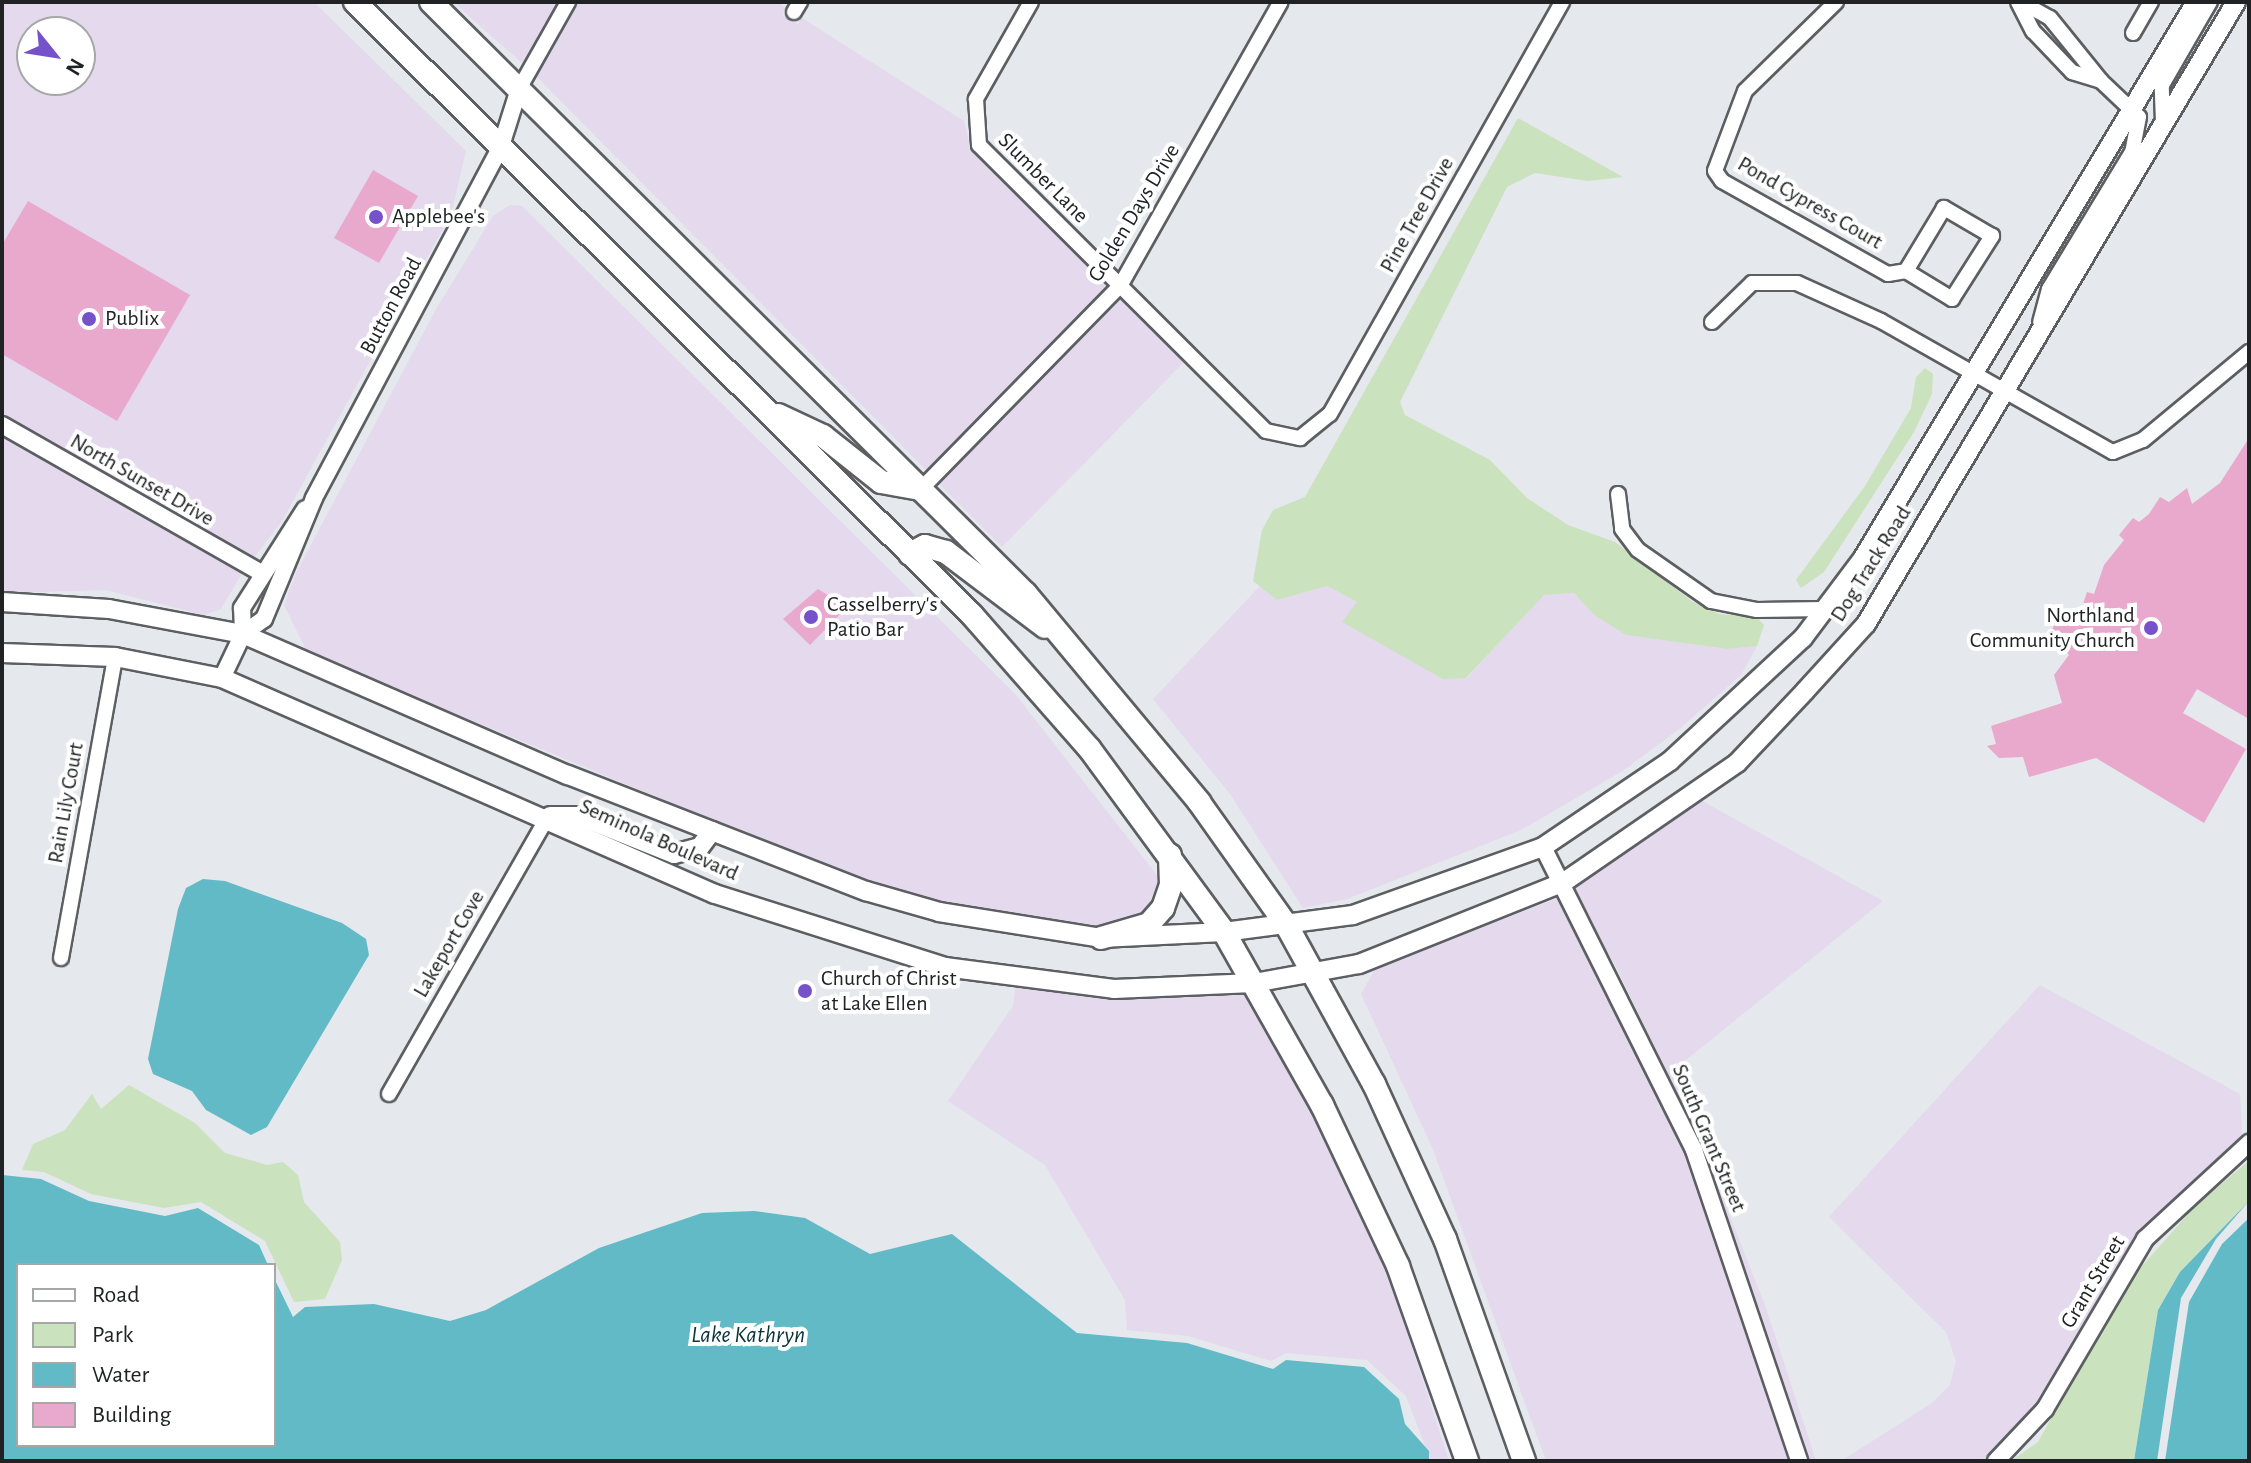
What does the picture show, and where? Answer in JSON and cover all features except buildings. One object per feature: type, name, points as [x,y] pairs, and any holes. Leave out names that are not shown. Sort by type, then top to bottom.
[{"type":"main road","points":[[355,2],[910,554],[1035,683],[1170,854],[1224,932],[1254,983],[1367,1197],[1445,1395],[1467,1461]]},
{"type":"main road","points":[[431,2],[921,489],[1076,648],[1199,802],[1287,926],[1316,975],[1442,1232],[1524,1461]]},
{"type":"main road","name":"Dog Track Road","points":[[1287,926],[1353,915],[1543,847],[1670,761],[1773,668],[1825,609],[1974,375],[2196,2]]},
{"type":"main road","name":"Dog Track Road","points":[[1316,975],[1359,964],[1564,882],[1737,763],[1866,624],[2236,2]]},
{"type":"main road","points":[[762,408],[823,436],[881,482],[921,489]]},
{"type":"main road","points":[[910,554],[925,546],[946,552],[1076,648]]},
{"type":"main road","name":"Seminola Boulevard","points":[[2,602],[109,609],[243,634],[712,831],[939,912],[1101,938],[1287,926]]},
{"type":"main road","name":"Seminola Boulevard","points":[[2,653],[115,657],[222,678],[548,816],[715,894],[945,967],[1114,989],[1254,983],[1316,975]]},
{"type":"main road","points":[[548,816],[579,816],[674,854],[700,847],[712,831]]},
{"type":"main road","points":[[1101,938],[1149,924],[1163,908],[1171,885],[1170,854]]},
{"type":"main road","points":[[1445,1395],[1484,1461]]},
{"type":"street","points":[[519,89],[568,2]]},
{"type":"street","name":"Slumber Lane","points":[[1031,2],[976,99],[973,133],[992,160],[1266,431],[1300,438]]},
{"type":"street","name":"Golden Days Drive","points":[[921,489],[1120,286],[1281,2]]},
{"type":"street","name":"Pine Tree Drive","points":[[1300,438],[1330,414],[1562,2]]},
{"type":"street","name":"Pond Cypress Court","points":[[1836,2],[1745,91],[1715,171],[1722,181],[1888,274],[1906,271],[1952,299],[1992,236],[1944,208],[1906,271]]},
{"type":"street","points":[[2020,2],[2062,30],[2101,81],[2134,106],[2137,140],[2049,289],[2035,337]]},
{"type":"street","points":[[2020,2],[2046,45],[2072,72],[2101,81]]},
{"type":"street","points":[[2133,33],[2151,2]]},
{"type":"street","points":[[2163,123],[2162,85],[2210,2]]},
{"type":"street","points":[[2046,45],[2062,30]]},
{"type":"street","name":"Button Road","points":[[243,634],[264,619],[314,498],[501,146],[519,89]]},
{"type":"street","points":[[1712,322],[1752,283],[1783,279],[1881,321],[2100,449],[2120,451],[2249,352]]},
{"type":"street","name":"North Sunset Drive","points":[[2,425],[261,573]]},
{"type":"street","points":[[1618,494],[1622,529],[1638,550],[1665,575],[1711,601],[1757,610],[1825,609]]},
{"type":"street","name":"Button Road","points":[[222,678],[243,634],[242,608],[261,573],[314,498]]},
{"type":"street","name":"Rain Lily Court","points":[[61,958],[115,657]]},
{"type":"street","name":"Lakeport Cove","points":[[389,1094],[548,816]]},
{"type":"street","name":"South Grant Street","points":[[1543,847],[1564,882],[1694,1150],[1799,1461]]},
{"type":"street","name":"Grant Street","points":[[1996,1461],[2045,1409],[2145,1239],[2249,1143]]},
{"type":"shaded area","points":[[2,2],[314,2],[466,151],[451,214],[282,521],[253,559],[2,415]]},
{"type":"shaded area","points":[[453,2],[557,2],[522,63]]},
{"type":"shaded area","points":[[579,2],[777,2],[786,8],[782,15],[798,24],[802,18],[964,121],[970,148],[1107,286],[926,470],[537,77]]},
{"type":"shaded area","points":[[510,205],[522,206],[1015,694],[1160,879],[1143,916],[1108,926],[1031,920],[922,898],[790,852],[307,652],[284,605],[296,573],[435,311],[493,216]]},
{"type":"shaded area","points":[[1121,299],[1184,362],[1002,547],[939,484]]},
{"type":"shaded area","points":[[2,435],[242,573],[221,609],[204,615],[106,590],[2,593]]},
{"type":"shaded area","points":[[1260,586],[1277,600],[1327,586],[1358,603],[1342,622],[1467,678],[1543,595],[1574,593],[1594,615],[1626,635],[1727,649],[1757,646],[1741,675],[1678,730],[1624,770],[1521,830],[1347,899],[1303,908],[1230,794],[1153,699]]},
{"type":"shaded area","points":[[1693,796],[1883,901],[1671,1072],[1681,1092],[1766,1308],[1816,1461],[1809,1461],[1703,1148],[1615,964],[1564,882]]},
{"type":"shaded area","points":[[1561,897],[1685,1153],[1790,1461],[1546,1461],[1432,1147],[1361,994],[1376,968]]},
{"type":"shaded area","points":[[1016,984],[1250,990],[1363,1197],[1449,1461],[1431,1461],[1406,1396],[1367,1360],[1286,1353],[1271,1361],[1188,1336],[1127,1330],[1125,1300],[1045,1165],[948,1101],[1013,1006]]},
{"type":"shaded area","points":[[2040,985],[2240,1094],[2242,1136],[2137,1233],[2037,1403],[1996,1450],[1979,1461],[1841,1461],[1932,1403],[1950,1385],[1956,1361],[1946,1332],[1829,1217]]},
{"type":"green space","points":[[1518,118],[1623,177],[1588,181],[1535,173],[1507,187],[1400,402],[1405,415],[1490,460],[1527,498],[1568,525],[1615,542],[1693,602],[1719,614],[1757,617],[1764,625],[1757,646],[1727,649],[1626,635],[1594,615],[1574,593],[1544,595],[1466,678],[1443,679],[1342,622],[1357,602],[1327,586],[1277,600],[1253,581],[1262,530],[1273,510],[1305,497]]},
{"type":"green space","points":[[1925,368],[1933,374],[1932,394],[1914,432],[1824,572],[1801,588],[1796,580],[1865,486],[1911,408],[1916,377]]},
{"type":"green space","points":[[129,1085],[195,1123],[225,1153],[267,1165],[283,1162],[298,1175],[304,1202],[340,1242],[342,1260],[325,1299],[294,1302],[265,1241],[201,1202],[164,1208],[91,1194],[44,1172],[22,1170],[33,1144],[65,1130],[92,1094],[101,1109]]},
{"type":"green space","points":[[2249,1161],[2249,1201],[2180,1272],[2158,1310],[2134,1461],[2011,1461],[2038,1442],[2126,1284],[2198,1203]]},
{"type":"water","points":[[203,879],[225,881],[342,923],[366,939],[369,955],[267,1127],[251,1135],[206,1110],[192,1091],[153,1074],[148,1059],[178,909],[186,888]]},
{"type":"water","name":"Lake Kathryn","points":[[2,1175],[41,1179],[89,1201],[165,1216],[198,1208],[259,1245],[267,1263],[16,1263],[16,1447],[276,1447],[276,1282],[293,1317],[305,1307],[374,1304],[450,1321],[486,1310],[599,1248],[702,1213],[754,1211],[805,1218],[870,1254],[952,1234],[1077,1333],[1187,1343],[1273,1369],[1286,1360],[1364,1367],[1399,1399],[1405,1424],[1429,1451],[1429,1461],[2,1461]]},
{"type":"water","points":[[2249,1201],[2216,1239],[2181,1298],[2157,1461],[2134,1461],[2158,1310],[2180,1272]]},
{"type":"water","points":[[2249,1218],[2249,1461],[2165,1461],[2189,1302],[2222,1244]]},
{"type":"place","name":"Applebee's","points":[[376,217]]},
{"type":"place","name":"Publix","points":[[89,319]]},
{"type":"place","name":"Casselberry's Patio Bar","points":[[811,617]]},
{"type":"place","name":"Northland Community Church","points":[[2151,628]]},
{"type":"place","name":"Church of Christ at Lake Ellen","points":[[805,991]]}]
